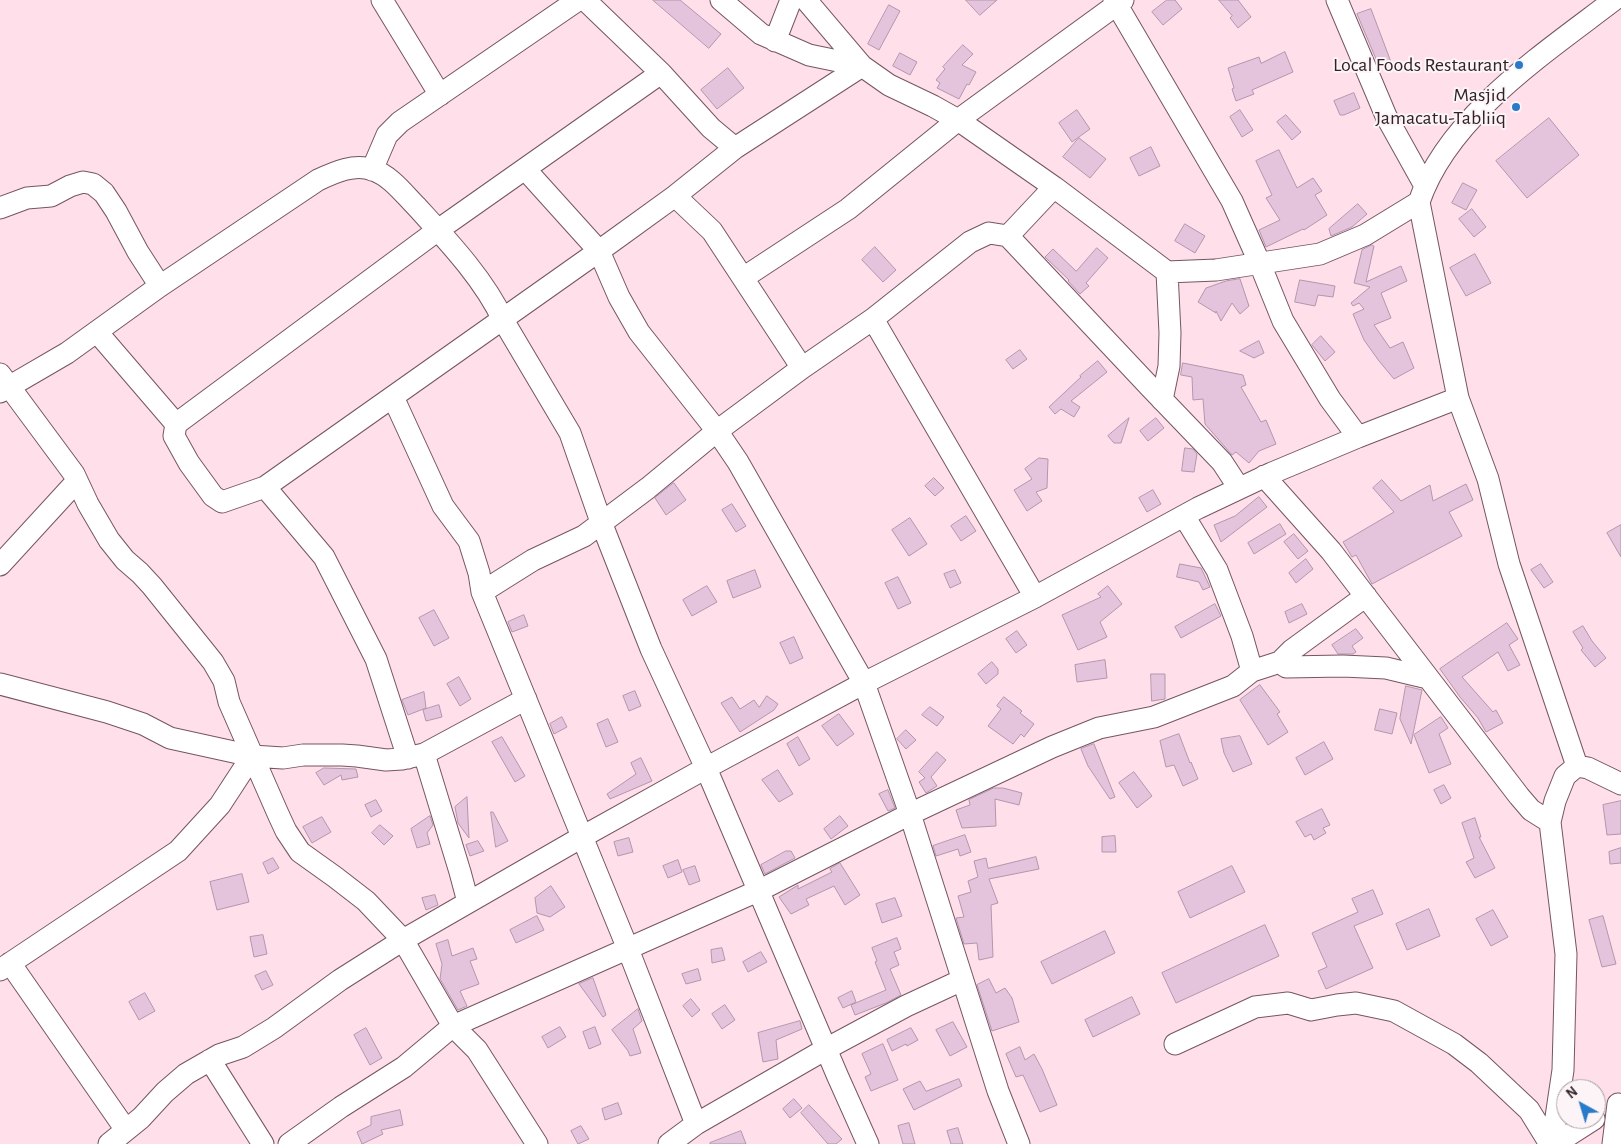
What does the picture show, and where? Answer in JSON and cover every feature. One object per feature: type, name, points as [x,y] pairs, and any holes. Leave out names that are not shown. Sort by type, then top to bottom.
[{"type":"street","points":[[382,0],[440,95]]},
{"type":"street","points":[[372,170],[387,135],[400,122],[578,0]]},
{"type":"street","points":[[584,0],[661,73],[711,128],[735,148]]},
{"type":"street","points":[[721,0],[761,34],[809,55],[862,66]]},
{"type":"street","points":[[776,40],[791,0]]},
{"type":"street","points":[[806,0],[862,66],[889,85],[958,120],[1054,186],[1166,272],[1216,270],[1320,254],[1365,235],[1422,194],[1434,169],[1453,142],[1478,112],[1506,84],[1614,0]]},
{"type":"street","points":[[1337,0],[1386,116],[1422,194],[1458,398],[1488,479],[1509,564],[1577,766]]},
{"type":"street","points":[[743,278],[848,210],[958,120],[1118,1],[1232,200],[1283,321],[1330,399],[1358,437]]},
{"type":"street","points":[[661,73],[438,230],[176,424],[174,436],[176,442],[213,496],[222,502],[265,487],[599,251],[675,196],[735,148],[862,66]]},
{"type":"street","points":[[525,169],[599,251],[619,297],[639,332],[717,431],[738,462],[864,683],[910,814],[998,1091],[1019,1144]]},
{"type":"street","points":[[535,1143],[477,1050],[453,1026],[403,940],[366,901],[300,852],[286,831],[229,702],[224,681],[213,662],[140,572],[125,560],[108,540],[74,474],[3,384],[67,353],[160,286],[318,180],[342,170],[372,170],[388,178],[438,230],[457,252],[490,297],[570,433],[601,522],[651,650],[706,768],[868,1144]]},
{"type":"street","points":[[0,208],[27,198],[51,196],[70,186],[83,182],[93,184],[104,193],[116,211],[138,252],[160,286]]},
{"type":"street","points":[[1008,236],[1054,186]]},
{"type":"street","points":[[675,196],[712,231],[802,368]]},
{"type":"street","points":[[482,592],[533,560],[584,536],[648,488],[717,431],[802,368],[873,319],[970,242],[989,233],[1008,236],[1222,462],[1239,488]]},
{"type":"street","points":[[1162,400],[1169,366],[1170,333],[1166,272]]},
{"type":"street","points":[[873,319],[1035,597]]},
{"type":"street","points":[[97,332],[176,424]]},
{"type":"street","points":[[394,397],[443,506],[469,541],[479,574],[482,592],[628,949],[696,1124]]},
{"type":"street","points":[[109,1144],[141,1118],[165,1092],[186,1074],[219,1055],[243,1047],[274,1028],[340,980],[403,940],[706,768],[864,683],[1035,597],[1239,488],[1358,437],[1458,398]]},
{"type":"street","points":[[1264,476],[1331,551],[1519,796],[1531,810],[1550,822]]},
{"type":"street","points":[[0,565],[77,481]]},
{"type":"street","points":[[265,487],[324,557],[376,658],[460,872],[468,902]]},
{"type":"street","points":[[1184,516],[1217,570],[1242,636],[1252,671]]},
{"type":"street","points":[[289,1144],[340,1107],[404,1067],[453,1026],[759,891],[910,814],[1052,747],[1099,728],[1154,717],[1233,686],[1252,671],[1280,662],[1292,650],[1366,596]]},
{"type":"street","points":[[1280,662],[1286,667],[1343,666],[1386,668],[1428,678]]},
{"type":"street","points":[[0,702],[9,686],[107,712],[143,724],[170,738],[252,756],[283,758],[303,755],[342,755],[386,760],[416,756],[526,699]]},
{"type":"street","points":[[126,1130],[5,967],[178,851],[220,805],[252,756]]},
{"type":"street","points":[[1577,766],[1588,768],[1621,784]]},
{"type":"street","points":[[1552,1144],[1563,1070],[1566,954],[1550,822],[1555,801],[1565,776],[1577,766]]},
{"type":"street","points":[[669,1144],[696,1124],[826,1049],[906,1006],[962,980]]},
{"type":"street","points":[[1175,1044],[1255,1007],[1288,1003],[1311,1010],[1356,1003],[1394,1011],[1454,1044],[1479,1063],[1529,1110],[1552,1144]]},
{"type":"street","points":[[210,1060],[263,1144]]},
{"type":"street","points":[[1606,1111],[1620,1103]]},
{"type":"street","points":[[1614,1144],[1620,1103]]},
{"type":"street","points":[[1552,1144],[1577,1129]]},
{"type":"building","points":[[653,0],[680,0],[721,34],[709,48]]},
{"type":"building","points":[[966,0],[997,0],[980,15]]},
{"type":"building","points":[[1167,0],[1175,0],[1182,9],[1163,25],[1152,12]]},
{"type":"building","points":[[1219,0],[1238,0],[1251,17],[1238,28],[1230,18],[1232,16]]},
{"type":"building","points":[[889,5],[900,11],[879,50],[868,44]]},
{"type":"building","points":[[1371,9],[1391,62],[1379,66],[1357,14]]},
{"type":"building","points":[[963,45],[973,54],[962,65],[976,72],[959,99],[937,88],[940,83],[936,80],[945,69],[943,67]]},
{"type":"building","points":[[1285,52],[1293,72],[1252,90],[1254,94],[1236,101],[1228,68],[1259,57],[1261,63]]},
{"type":"building","points":[[900,53],[917,62],[910,75],[893,66]]},
{"type":"building","points":[[728,68],[744,88],[717,109],[701,90]]},
{"type":"building","points":[[1354,93],[1360,108],[1340,115],[1334,101]]},
{"type":"building","points":[[1077,110],[1090,129],[1072,142],[1059,123]]},
{"type":"building","points":[[1240,110],[1253,130],[1242,137],[1230,117]]},
{"type":"building","points":[[1286,115],[1301,132],[1292,140],[1277,122]]},
{"type":"building","points":[[1549,118],[1579,155],[1527,198],[1496,161]]},
{"type":"building","points":[[1079,138],[1106,159],[1090,178],[1063,157]]},
{"type":"building","points":[[1151,147],[1160,166],[1139,176],[1130,158]]},
{"type":"building","points":[[1279,150],[1297,188],[1313,178],[1322,191],[1315,195],[1327,215],[1304,230],[1266,247],[1259,230],[1280,220],[1266,198],[1272,195],[1256,161]]},
{"type":"building","points":[[1463,183],[1477,190],[1466,210],[1452,203]]},
{"type":"building","points":[[1358,204],[1367,214],[1352,227],[1331,236],[1329,229]]},
{"type":"building","points":[[1472,209],[1486,227],[1474,237],[1459,219]]},
{"type":"building","points":[[1185,224],[1205,236],[1195,253],[1175,241]]},
{"type":"building","points":[[1372,245],[1374,246],[1366,282],[1401,266],[1407,281],[1381,293],[1391,318],[1374,325],[1390,348],[1403,342],[1414,368],[1394,379],[1364,340],[1353,314],[1364,309],[1359,303],[1353,306],[1351,303],[1370,287],[1354,283],[1362,250]]},
{"type":"building","points":[[875,247],[896,270],[883,282],[862,260]]},
{"type":"building","points":[[1097,248],[1108,258],[1086,283],[1089,286],[1080,294],[1069,280],[1045,257],[1053,249],[1076,271]]},
{"type":"building","points":[[1475,254],[1491,283],[1466,296],[1450,268]]},
{"type":"building","points":[[1240,279],[1249,306],[1240,314],[1232,303],[1221,321],[1216,311],[1216,313],[1198,302],[1206,288],[1226,281]]},
{"type":"building","points":[[1300,280],[1335,286],[1333,297],[1318,295],[1315,306],[1295,302]]},
{"type":"building","points":[[1321,336],[1335,352],[1325,361],[1312,345]]},
{"type":"building","points":[[1259,341],[1264,353],[1254,358],[1240,351]]},
{"type":"building","points":[[1020,350],[1027,359],[1013,369],[1006,360]]},
{"type":"building","points":[[1098,361],[1107,372],[1071,401],[1080,407],[1074,417],[1061,409],[1055,414],[1049,407]]},
{"type":"building","points":[[1183,363],[1243,375],[1246,385],[1241,387],[1261,422],[1266,420],[1276,444],[1259,451],[1249,463],[1236,452],[1232,455],[1205,424],[1203,399],[1193,400],[1192,377],[1181,375]]},
{"type":"building","points":[[1129,418],[1121,443],[1114,443],[1108,436]]},
{"type":"building","points":[[1156,418],[1164,428],[1148,441],[1140,431]]},
{"type":"building","points":[[1185,448],[1193,449],[1197,454],[1194,472],[1182,471]]},
{"type":"building","points":[[1039,458],[1048,459],[1047,488],[1036,492],[1042,501],[1027,511],[1014,490],[1032,479],[1025,469]]},
{"type":"building","points":[[934,478],[944,488],[935,496],[925,486]]},
{"type":"building","points":[[1382,480],[1401,501],[1430,485],[1433,501],[1466,484],[1473,500],[1449,512],[1462,536],[1372,584],[1356,555],[1352,557],[1343,542],[1394,512],[1373,488]]},
{"type":"building","points":[[674,483],[686,500],[666,515],[655,498]]},
{"type":"building","points":[[1153,490],[1161,504],[1147,512],[1139,498]]},
{"type":"building","points":[[1259,497],[1267,507],[1221,542],[1214,525],[1235,516]]},
{"type":"building","points":[[732,504],[746,526],[736,532],[722,510]]},
{"type":"building","points":[[966,516],[976,531],[961,541],[951,526]]},
{"type":"building","points":[[910,518],[927,544],[909,556],[892,530]]},
{"type":"building","points":[[1280,524],[1286,534],[1254,554],[1248,543]]},
{"type":"building","points":[[1621,525],[1621,557],[1607,533]]},
{"type":"building","points":[[1294,534],[1308,551],[1298,559],[1284,542]]},
{"type":"building","points":[[1306,559],[1313,569],[1296,583],[1289,573]]},
{"type":"building","points":[[1180,564],[1201,568],[1210,587],[1203,590],[1199,582],[1177,577]]},
{"type":"building","points":[[1541,564],[1553,582],[1544,588],[1531,570]]},
{"type":"building","points":[[755,570],[761,587],[733,598],[727,581]]},
{"type":"building","points":[[955,570],[961,583],[950,588],[944,574]]},
{"type":"building","points":[[898,577],[911,603],[898,609],[885,583]]},
{"type":"building","points":[[707,586],[717,602],[692,616],[683,600]]},
{"type":"building","points":[[1108,586],[1122,604],[1100,622],[1107,637],[1078,650],[1062,615],[1101,597],[1098,594]]},
{"type":"building","points":[[1215,604],[1221,616],[1181,638],[1175,627]]},
{"type":"building","points":[[1302,604],[1307,614],[1289,623],[1285,612]]},
{"type":"building","points":[[434,610],[449,638],[434,646],[419,618]]},
{"type":"building","points":[[524,615],[528,626],[512,632],[508,622]]},
{"type":"building","points":[[1507,623],[1518,639],[1509,645],[1520,665],[1508,671],[1498,652],[1462,677],[1493,712],[1496,710],[1503,723],[1486,732],[1478,718],[1440,669]]},
{"type":"building","points":[[1583,626],[1606,658],[1595,667],[1581,650],[1583,648],[1573,632]]},
{"type":"building","points":[[1356,629],[1363,638],[1352,646],[1356,652],[1353,654],[1338,654],[1332,645]]},
{"type":"building","points":[[1017,631],[1027,645],[1016,653],[1006,639]]},
{"type":"building","points":[[794,637],[803,658],[790,664],[780,643]]},
{"type":"building","points":[[1105,660],[1107,678],[1077,682],[1075,665]]},
{"type":"building","points":[[992,662],[998,669],[998,674],[986,684],[978,674]]},
{"type":"building","points":[[1151,674],[1165,674],[1165,699],[1152,701]]},
{"type":"building","points":[[459,677],[471,699],[460,706],[447,684]]},
{"type":"building","points":[[1260,685],[1280,712],[1277,714],[1288,732],[1268,745],[1240,700]]},
{"type":"building","points":[[1406,686],[1422,690],[1411,744],[1400,719]]},
{"type":"building","points":[[635,691],[641,706],[629,711],[623,696]]},
{"type":"building","points":[[424,692],[426,708],[408,715],[402,700]]},
{"type":"building","points":[[767,696],[778,704],[774,710],[740,732],[721,703],[732,697],[740,709],[754,700],[759,707]]},
{"type":"building","points":[[1004,697],[1022,711],[1020,713],[1034,724],[1024,737],[1021,734],[1013,744],[988,726],[1001,709],[997,706]]},
{"type":"building","points":[[439,705],[442,717],[426,721],[423,710]]},
{"type":"building","points":[[930,707],[944,717],[937,726],[922,715]]},
{"type":"building","points":[[1380,709],[1397,713],[1392,734],[1375,730]]},
{"type":"building","points":[[839,714],[854,734],[837,746],[822,726]]},
{"type":"building","points":[[562,717],[567,727],[554,734],[550,724]]},
{"type":"building","points":[[1441,717],[1448,728],[1439,734],[1451,764],[1429,773],[1414,735]]},
{"type":"building","points":[[608,719],[618,742],[606,747],[597,724]]},
{"type":"building","points":[[906,730],[916,740],[906,749],[897,739]]},
{"type":"building","points":[[1179,734],[1198,779],[1183,786],[1174,765],[1166,767],[1160,741]]},
{"type":"building","points":[[1240,736],[1252,764],[1233,772],[1224,753],[1221,739]]},
{"type":"building","points":[[502,737],[525,776],[515,782],[492,742]]},
{"type":"building","points":[[798,737],[810,759],[799,766],[787,744]]},
{"type":"building","points":[[1324,742],[1333,759],[1305,775],[1296,758]]},
{"type":"building","points":[[1094,744],[1115,797],[1110,799],[1088,766],[1081,749]]},
{"type":"building","points":[[937,752],[946,760],[931,777],[937,786],[926,793],[919,782],[925,778],[919,772]]},
{"type":"building","points":[[641,758],[652,781],[610,799],[607,794],[636,774],[631,763]]},
{"type":"building","points":[[324,768],[356,769],[358,777],[342,780],[341,775],[324,785],[316,773]]},
{"type":"building","points":[[778,770],[793,794],[779,802],[762,780]]},
{"type":"building","points":[[1134,772],[1152,796],[1137,808],[1119,783]]},
{"type":"building","points":[[1444,785],[1451,798],[1441,804],[1434,790]]},
{"type":"building","points":[[994,788],[1003,788],[1022,793],[1019,805],[995,799],[996,826],[962,828],[956,810],[970,805],[969,800]]},
{"type":"building","points":[[888,790],[895,808],[888,811],[879,794]]},
{"type":"building","points":[[467,797],[469,838],[458,823],[455,807]]},
{"type":"building","points":[[376,800],[382,811],[371,817],[365,805]]},
{"type":"building","points":[[1621,801],[1621,834],[1607,835],[1603,805]]},
{"type":"building","points":[[1322,809],[1330,825],[1323,828],[1326,833],[1314,840],[1311,834],[1305,837],[1296,822]]},
{"type":"building","points":[[491,812],[493,812],[508,841],[496,847]]},
{"type":"building","points":[[430,816],[433,825],[427,833],[430,844],[417,848],[411,829]]},
{"type":"building","points":[[840,816],[848,826],[831,839],[824,829]]},
{"type":"building","points":[[322,817],[331,832],[312,843],[303,827]]},
{"type":"building","points":[[1475,818],[1481,837],[1479,837],[1495,868],[1475,878],[1466,862],[1474,858],[1462,823]]},
{"type":"building","points":[[380,825],[393,836],[384,845],[372,833]]},
{"type":"building","points":[[965,835],[971,852],[960,856],[958,849],[936,856],[933,846]]},
{"type":"building","points":[[1115,836],[1116,852],[1102,852],[1102,837]]},
{"type":"building","points":[[629,838],[633,852],[618,856],[614,842]]},
{"type":"building","points":[[478,841],[484,851],[470,856],[466,845]]},
{"type":"building","points":[[1621,848],[1621,863],[1610,864],[1609,852]]},
{"type":"building","points":[[786,851],[791,851],[795,858],[765,874],[761,865]]},
{"type":"building","points":[[1036,857],[1039,869],[989,879],[998,903],[991,905],[993,957],[979,960],[977,943],[964,944],[956,918],[964,917],[958,896],[971,892],[968,881],[978,877],[974,861],[986,858],[988,868]]},
{"type":"building","points":[[273,858],[279,868],[268,874],[263,863]]},
{"type":"building","points":[[678,860],[682,872],[668,878],[663,866]]},
{"type":"building","points":[[840,863],[860,895],[845,905],[834,886],[806,899],[809,905],[791,914],[779,897],[798,885],[798,889],[832,872],[830,869]]},
{"type":"building","points":[[695,866],[700,881],[689,885],[683,870]]},
{"type":"building","points":[[1232,866],[1245,892],[1190,918],[1178,892]]},
{"type":"building","points":[[242,874],[249,902],[217,910],[210,882]]},
{"type":"building","points":[[551,886],[565,907],[550,917],[537,913],[535,898]]},
{"type":"building","points":[[1373,890],[1383,914],[1354,926],[1373,968],[1326,989],[1318,971],[1327,967],[1312,933],[1358,912],[1352,899]]},
{"type":"building","points":[[435,895],[438,905],[426,910],[422,898]]},
{"type":"building","points":[[895,898],[902,916],[882,923],[876,904]]},
{"type":"building","points":[[1429,909],[1440,936],[1407,950],[1396,924]]},
{"type":"building","points":[[1493,910],[1508,937],[1491,946],[1476,919]]},
{"type":"building","points":[[537,916],[544,930],[516,943],[510,930]]},
{"type":"building","points":[[1603,916],[1616,964],[1602,967],[1589,920]]},
{"type":"building","points":[[1265,925],[1279,956],[1176,1003],[1162,973]]},
{"type":"building","points":[[1105,931],[1115,953],[1052,984],[1041,962]]},
{"type":"building","points":[[263,935],[267,954],[254,957],[250,937]]},
{"type":"building","points":[[897,938],[901,949],[894,952],[899,965],[890,969],[901,995],[855,1015],[851,1005],[886,990],[875,962],[877,961],[872,948]]},
{"type":"building","points":[[448,940],[452,956],[473,948],[477,959],[470,961],[479,984],[460,991],[467,1006],[458,1010],[440,979],[442,964],[436,944]]},
{"type":"building","points":[[722,948],[725,960],[712,963],[711,950]]},
{"type":"building","points":[[761,952],[767,962],[748,972],[743,962]]},
{"type":"building","points":[[698,969],[701,980],[686,984],[682,974]]},
{"type":"building","points":[[266,971],[273,985],[262,990],[255,976]]},
{"type":"building","points":[[593,978],[606,1015],[603,1017],[579,984]]},
{"type":"building","points":[[989,979],[996,993],[1005,988],[1012,998],[1019,1022],[992,1031],[977,985]]},
{"type":"building","points":[[852,991],[856,1002],[843,1008],[838,998]]},
{"type":"building","points":[[145,993],[155,1011],[139,1020],[129,1002]]},
{"type":"building","points":[[1132,997],[1140,1014],[1093,1037],[1085,1020]]},
{"type":"building","points":[[691,999],[700,1010],[692,1017],[683,1006]]},
{"type":"building","points":[[725,1005],[735,1020],[722,1029],[712,1014]]},
{"type":"building","points":[[638,1009],[642,1021],[633,1029],[641,1053],[630,1056],[612,1030]]},
{"type":"building","points":[[800,1021],[802,1029],[776,1040],[778,1059],[763,1062],[758,1033]]},
{"type":"building","points":[[953,1022],[967,1047],[950,1056],[936,1030]]},
{"type":"building","points":[[560,1027],[566,1037],[548,1048],[542,1037]]},
{"type":"building","points":[[595,1027],[601,1044],[589,1049],[583,1032]]},
{"type":"building","points":[[366,1028],[382,1058],[370,1065],[354,1035]]},
{"type":"building","points":[[911,1028],[918,1040],[892,1051],[887,1040]]},
{"type":"building","points":[[883,1044],[898,1080],[871,1091],[865,1077],[871,1074],[862,1054]]},
{"type":"building","points":[[1020,1047],[1025,1060],[1034,1054],[1057,1105],[1040,1112],[1023,1075],[1016,1077],[1006,1054]]},
{"type":"building","points":[[959,1079],[962,1086],[914,1110],[903,1089],[920,1081],[926,1091]]},
{"type":"building","points":[[794,1099],[802,1108],[790,1118],[783,1109]]},
{"type":"building","points":[[618,1103],[622,1114],[605,1120],[602,1109]]},
{"type":"building","points":[[809,1105],[842,1139],[836,1144],[828,1144],[801,1113]]},
{"type":"building","points":[[400,1110],[403,1125],[381,1130],[383,1134],[362,1144],[357,1132],[371,1125],[371,1117]]},
{"type":"building","points":[[909,1123],[915,1144],[903,1144],[898,1126]]},
{"type":"building","points":[[581,1126],[589,1139],[578,1144],[571,1131]]},
{"type":"building","points":[[958,1128],[963,1144],[951,1144],[947,1131]]},
{"type":"building","points":[[741,1131],[746,1144],[710,1144],[710,1143]]},
{"type":"place","name":"Local Foods Restaurant","points":[[1519,65]]},
{"type":"place","name":"Masjid Jamacatu-Tabliiq","points":[[1516,107]]}]
